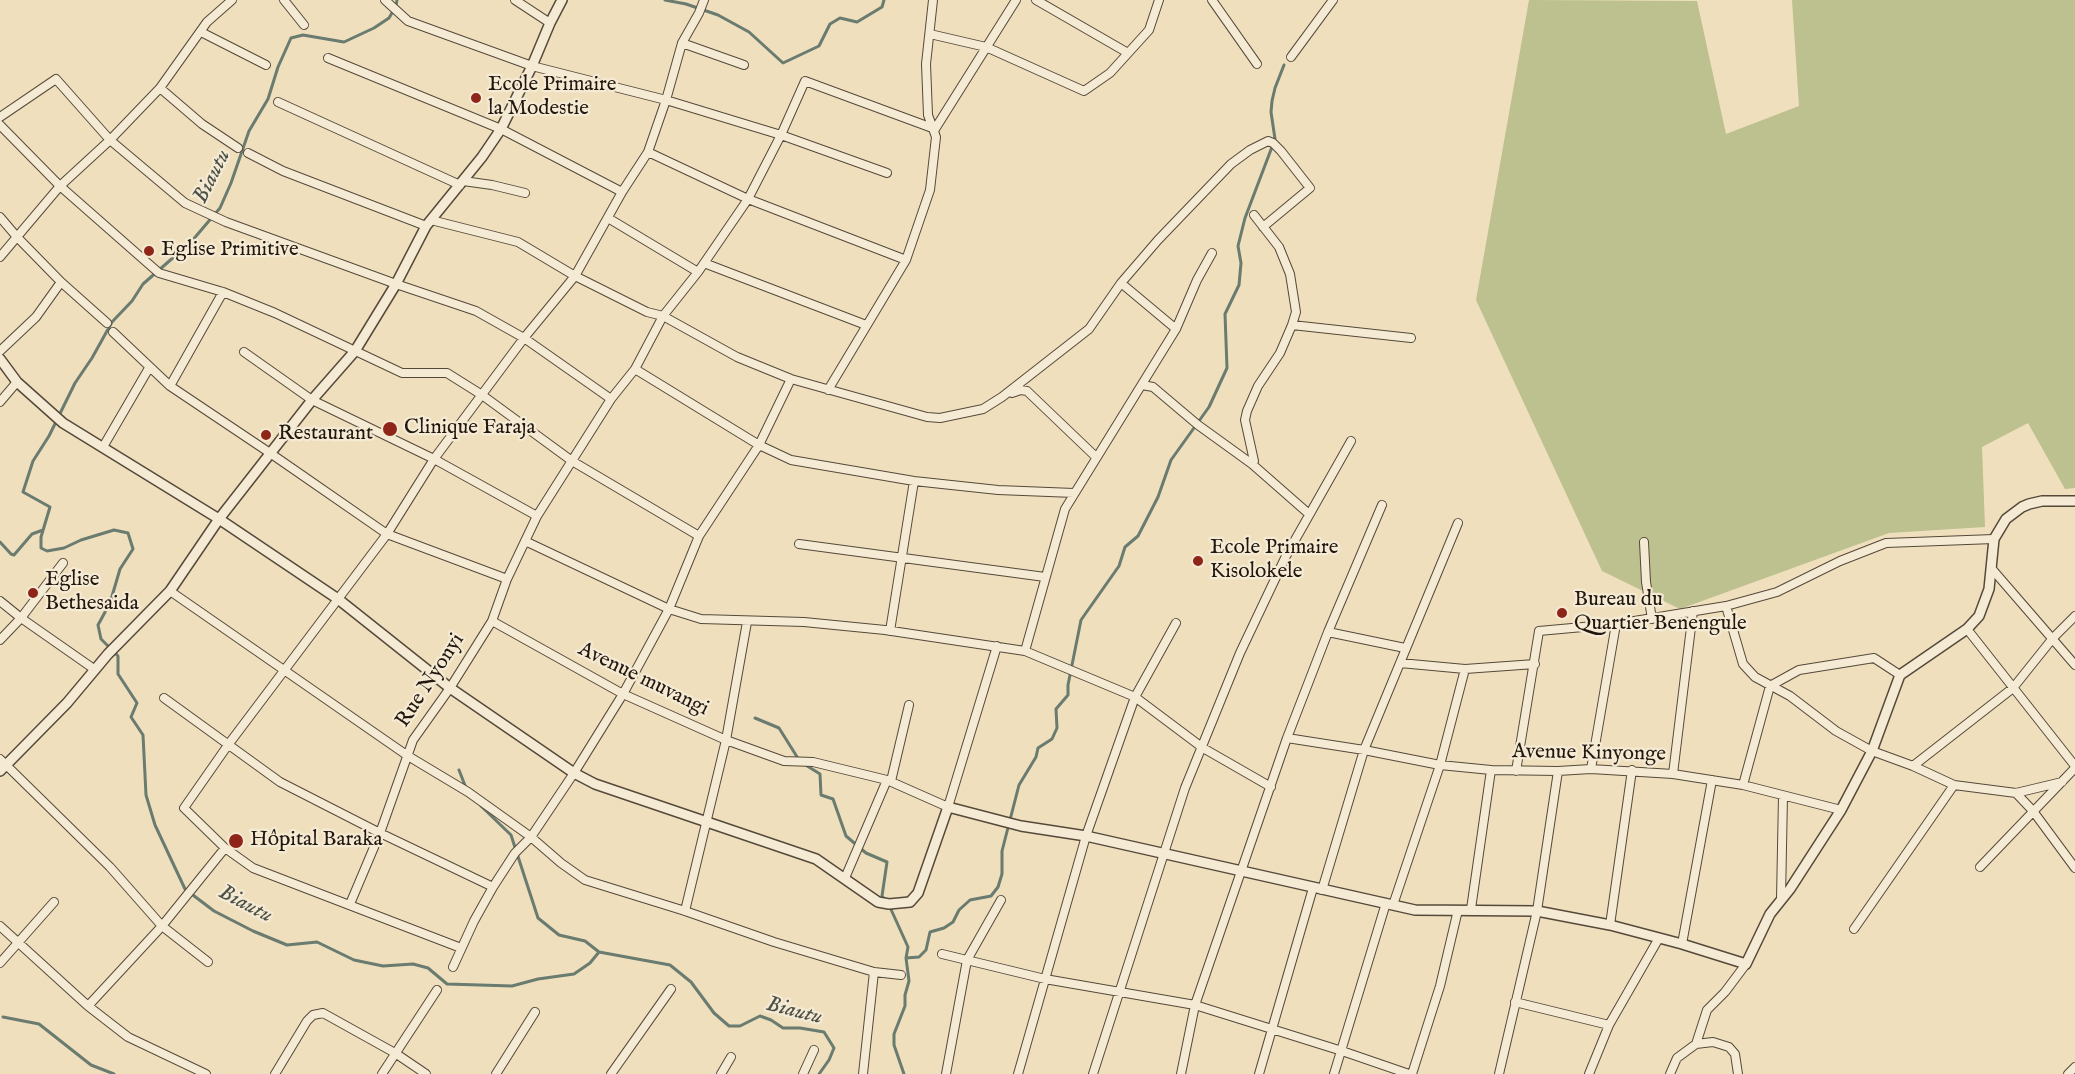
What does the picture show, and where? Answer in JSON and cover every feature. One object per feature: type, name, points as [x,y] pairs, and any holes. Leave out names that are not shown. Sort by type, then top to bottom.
[{"type":"street","points":[[0,257],[60,186],[110,140],[160,88],[207,22],[232,0]]},
{"type":"street","points":[[284,0],[304,25]]},
{"type":"street","points":[[515,0],[550,24]]},
{"type":"street","points":[[208,962],[162,926],[110,867],[2,765],[67,703],[94,669],[170,591],[219,519],[312,400],[355,351],[396,284],[428,223],[462,183],[501,129],[562,0]]},
{"type":"street","points":[[828,390],[906,260],[930,190],[936,137],[928,115],[926,64],[933,0]]},
{"type":"street","points":[[934,129],[1016,0]]},
{"type":"street","points":[[1036,0],[1128,53]]},
{"type":"street","points":[[930,34],[986,47],[1084,91],[1110,73],[1149,30],[1159,0]]},
{"type":"street","points":[[1212,0],[1257,64]]},
{"type":"street","points":[[1291,57],[1334,0]]},
{"type":"street","points":[[387,2],[408,21],[532,66],[666,100],[781,135],[887,173]]},
{"type":"street","points":[[461,948],[253,868],[225,848],[184,808],[228,745],[387,534],[434,459],[524,338],[575,276],[622,192],[648,152],[682,43],[701,7]]},
{"type":"street","points":[[201,32],[266,65]]},
{"type":"street","points":[[682,43],[744,65]]},
{"type":"street","points":[[328,58],[501,129],[622,192]]},
{"type":"street","points":[[0,117],[56,79],[110,140],[185,203],[226,222],[476,311],[524,338],[611,399]]},
{"type":"street","name":"Rue Nyonyi","points":[[350,904],[380,833],[413,740],[450,688],[492,621],[507,579],[537,516],[611,399],[634,369],[663,316],[698,272],[748,199],[781,135],[805,81],[934,129]]},
{"type":"street","points":[[160,88],[202,124],[238,148]]},
{"type":"street","points":[[278,102],[462,183],[492,185],[525,193]]},
{"type":"street","points":[[0,125],[60,186],[156,271],[223,292],[275,313],[402,373],[447,373],[482,395],[572,461],[699,536]]},
{"type":"street","points":[[248,153],[283,171],[428,223],[518,242],[575,276],[647,312],[663,316],[737,357],[791,379],[927,417],[940,418],[983,409],[1002,397],[1089,329],[1121,283],[1158,240],[1231,165],[1250,150],[1268,141],[1281,151],[1310,188],[1263,227]]},
{"type":"street","points":[[648,152],[748,199],[906,260]]},
{"type":"street","points":[[1252,464],[1254,461],[1245,420],[1246,411],[1258,386],[1272,367],[1296,312],[1290,274],[1279,247],[1254,215]]},
{"type":"street","points":[[0,217],[61,282],[107,323]]},
{"type":"street","points":[[608,218],[698,272]]},
{"type":"street","points":[[1024,651],[1065,509],[1176,329],[1197,280],[1212,253]]},
{"type":"street","points":[[704,263],[866,325]]},
{"type":"street","points":[[0,351],[36,317],[61,282]]},
{"type":"street","points":[[1121,283],[1176,329]]},
{"type":"street","points":[[170,386],[223,292]]},
{"type":"street","points":[[1292,325],[1411,338]]},
{"type":"street","points":[[113,332],[170,386],[387,534],[507,579]]},
{"type":"street","points":[[244,352],[312,400],[434,459],[537,516]]},
{"type":"street","points":[[0,359],[17,382],[63,423],[219,519],[338,599],[450,688],[574,773],[595,784],[816,859],[878,902],[889,904],[910,902],[918,893],[948,807],[997,646]]},
{"type":"street","points":[[102,447],[149,368]]},
{"type":"street","points":[[634,369],[759,445],[790,460],[914,481],[998,490],[1074,493]]},
{"type":"street","points":[[453,967],[493,887],[516,851],[531,837],[623,694],[669,609],[699,536],[759,445],[791,379]]},
{"type":"street","points":[[0,402],[17,382]]},
{"type":"street","points":[[1142,385],[1153,387],[1198,425],[1252,464],[1309,514]]},
{"type":"street","points":[[1002,397],[1020,390],[1027,391],[1096,457]]},
{"type":"street","points":[[1093,1074],[1185,788],[1240,653],[1286,556],[1351,441]]},
{"type":"street","points":[[890,631],[914,481]]},
{"type":"street","points":[[1696,1044],[1707,1010],[1725,992],[1746,963],[1770,914],[1841,810],[1872,751],[1900,675],[1967,628],[1979,616],[1989,590],[1994,539],[2006,519],[2022,507],[2042,501],[2075,501]]},
{"type":"street","points":[[1181,1074],[1195,1005],[1287,738],[1328,632],[1382,505]]},
{"type":"street","points":[[1259,1074],[1317,889],[1364,750],[1458,523]]},
{"type":"street","points":[[1516,771],[1539,631],[1616,624],[1726,606],[1777,592],[1840,561],[1886,543],[1994,539]]},
{"type":"street","points":[[525,541],[669,609],[701,619],[804,622],[890,631],[1024,651],[1135,697],[1203,748],[1271,787]]},
{"type":"street","points":[[1644,542],[1646,582],[1652,619]]},
{"type":"street","points":[[800,544],[1045,577]]},
{"type":"street","points":[[0,640],[21,618],[63,562]]},
{"type":"street","points":[[1992,569],[2075,665]]},
{"type":"street","points":[[170,591],[408,756],[468,792],[531,837],[585,880],[685,910],[774,942],[874,972],[901,975]]},
{"type":"street","points":[[0,601],[94,669]]},
{"type":"street","points":[[1726,606],[1743,664],[1755,677],[1790,696],[1836,731],[1872,751],[1913,766],[1954,785],[2016,794],[2062,782]]},
{"type":"street","points":[[1673,774],[1693,611]]},
{"type":"street","points":[[1913,766],[2013,688],[2075,616]]},
{"type":"street","name":"Avenue muvangi","points":[[492,621],[623,694],[726,740],[784,761],[813,762],[889,780],[948,807]]},
{"type":"street","points":[[685,910],[726,740],[747,622]]},
{"type":"street","points":[[1018,1074],[1086,836],[1135,697],[1176,623]]},
{"type":"street","points":[[1591,769],[1616,624]]},
{"type":"street","points":[[1967,628],[2075,767],[1980,867]]},
{"type":"street","points":[[1328,632],[1405,648]]},
{"type":"street","points":[[1743,785],[1770,686],[1799,670],[1874,658],[1900,675]]},
{"type":"street","points":[[1400,663],[1465,669],[1534,664]]},
{"type":"street","points":[[1334,1074],[1390,904],[1440,765],[1465,669]]},
{"type":"street","points":[[164,698],[280,782],[493,887]]},
{"type":"street","points":[[845,878],[889,780],[909,705]]},
{"type":"street","name":"Avenue Kinyonge","points":[[1287,738],[1440,765],[1491,770],[1591,769],[1673,774],[1743,785],[1841,810]]},
{"type":"street","points":[[1471,909],[1491,770]]},
{"type":"street","points":[[1610,925],[1632,770]]},
{"type":"street","points":[[1499,1074],[1537,911],[1558,771]]},
{"type":"street","points":[[1682,944],[1712,780]]},
{"type":"street","points":[[1854,929],[1954,785]]},
{"type":"street","points":[[2016,794],[2033,812],[2075,868]]},
{"type":"street","points":[[1781,899],[1783,796]]},
{"type":"street","points":[[948,807],[1010,824],[1086,836],[1163,852],[1415,910],[1537,911],[1610,925],[1746,963]]},
{"type":"street","points":[[88,1006],[162,926],[225,848]]},
{"type":"street","points":[[946,1074],[967,960],[1001,900]]},
{"type":"street","points":[[0,963],[54,902]]},
{"type":"street","points":[[942,954],[1045,979],[1195,1005],[1342,1051],[1385,1070],[1411,1074],[1440,986],[1458,910]]},
{"type":"street","points":[[0,926],[88,1006],[128,1037],[206,1074]]},
{"type":"street","points":[[1589,1074],[1609,1025],[1659,938]]},
{"type":"street","points":[[863,1074],[874,972]]},
{"type":"street","points":[[611,1074],[670,989]]},
{"type":"street","points":[[382,1074],[437,990]]},
{"type":"street","points":[[1515,1002],[1609,1025]]},
{"type":"street","points":[[496,1074],[535,1012]]},
{"type":"street","points":[[275,1074],[307,1021],[318,1013],[323,1013],[395,1053],[426,1074]]},
{"type":"street","points":[[1670,1074],[1677,1058],[1696,1044],[1713,1042],[1729,1047],[1735,1054],[1738,1074]]},
{"type":"street","points":[[803,1074],[814,1050]]},
{"type":"street","points":[[721,1074],[731,1057]]},
{"type":"street","points":[[2068,1074],[2075,1067]]},
{"type":"green space","points":[[1529,0],[1697,1],[1726,134],[1799,106],[1792,0],[2075,0],[2075,488],[2065,489],[2028,423],[1982,447],[1985,527],[1889,533],[1680,609],[1602,571],[1476,300]]},
{"type":"waterway","name":"Biautu","points":[[397,0],[389,18],[344,42],[303,35],[291,38],[278,67],[268,99],[249,131],[220,208],[191,242],[143,284],[132,301],[112,322],[75,383],[49,436],[33,461],[23,492],[50,507],[41,537],[41,548],[47,551],[64,548],[114,530],[128,533],[133,549],[120,569],[110,603],[98,625],[101,639],[118,656],[118,674],[137,703],[131,717],[143,735],[146,795],[155,825],[185,889],[214,911],[287,945],[317,942],[354,960],[383,966],[413,964],[428,968],[447,984],[512,986],[538,979],[574,974],[590,963],[599,952],[670,965],[691,982],[714,1013],[729,1026],[740,1026],[760,1016],[783,1028],[824,1032],[834,1048],[819,1074]]},
{"type":"waterway","points":[[665,0],[686,4],[718,15],[749,32],[783,63],[819,46],[830,24],[840,18],[857,22],[882,7],[884,0]]},
{"type":"waterway","points":[[904,1074],[894,1045],[894,1034],[905,1006],[909,981],[906,958],[919,957],[926,950],[930,932],[944,928],[953,922],[959,910],[970,900],[991,896],[998,887],[1002,874],[1002,851],[1019,785],[1036,757],[1038,748],[1052,739],[1057,728],[1056,709],[1068,695],[1081,620],[1119,566],[1125,547],[1138,536],[1158,497],[1171,460],[1209,407],[1227,368],[1225,314],[1239,285],[1241,263],[1238,246],[1245,218],[1275,139],[1271,112],[1272,101],[1284,65]]},
{"type":"waterway","points":[[0,542],[14,555],[32,534],[43,530]]},
{"type":"waterway","points":[[755,718],[779,728],[799,760]]},
{"type":"waterway","points":[[804,764],[820,774],[821,795],[833,799],[846,836],[866,853],[887,862],[882,896],[885,900]]},
{"type":"waterway","points":[[459,770],[466,788]]},
{"type":"waterway","points":[[481,806],[511,835],[538,918],[559,935],[585,941],[599,952]]},
{"type":"waterway","points":[[889,905],[908,947],[906,958]]},
{"type":"waterway","points":[[3,1017],[39,1024],[91,1065],[114,1074]]},
{"type":"place","name":"Ecole Primaire la Modestie","points":[[476,98]]},
{"type":"place","name":"Eglise Primitive","points":[[149,251]]},
{"type":"place","name":"Clinique Faraja","points":[[390,429]]},
{"type":"place","name":"Restaurant","points":[[266,435]]},
{"type":"place","name":"Ecole Primaire Kisolokele","points":[[1198,561]]},
{"type":"place","name":"Eglise Bethesaida","points":[[33,593]]},
{"type":"place","name":"Bureau du Quartier Benengule","points":[[1562,613]]},
{"type":"place","name":"Hôpital Baraka","points":[[236,841]]}]
